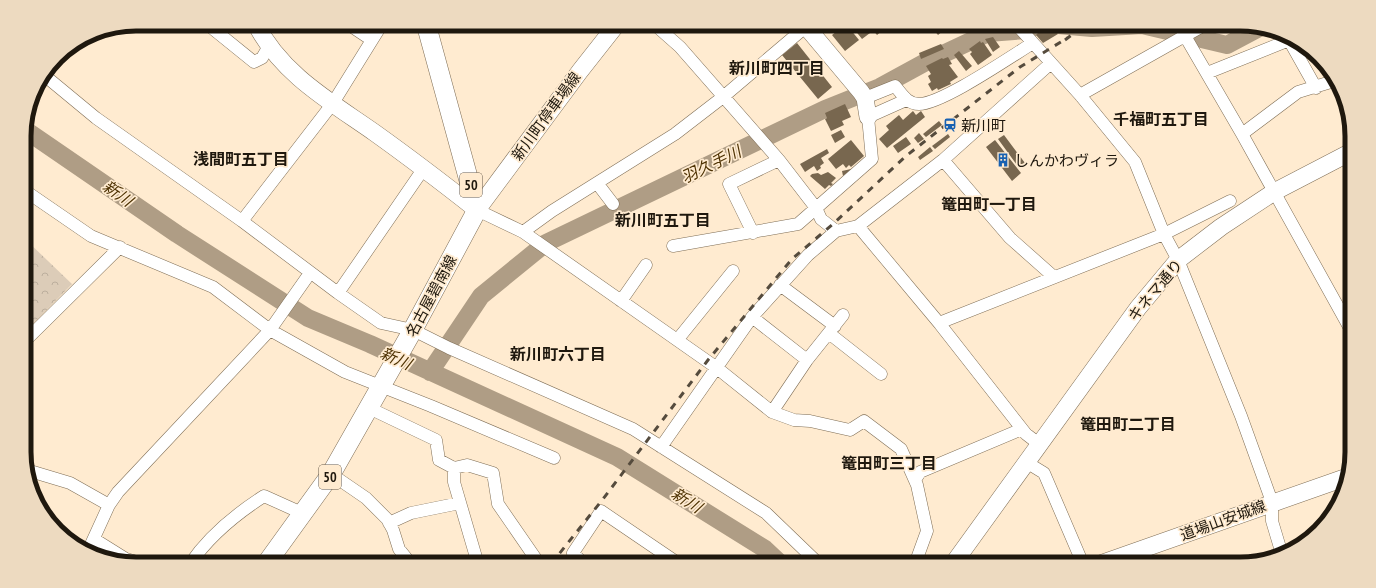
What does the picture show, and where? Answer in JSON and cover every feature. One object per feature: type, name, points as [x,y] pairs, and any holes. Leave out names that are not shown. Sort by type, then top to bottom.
[{"type":"main road","name":"50","points":[[428,31],[477,210]]},
{"type":"main road","name":"名古屋碧南線","points":[[271,557],[332,474],[412,333],[477,210]]},
{"type":"street","points":[[216,31],[254,62],[262,58],[269,46]]},
{"type":"street","points":[[260,31],[278,58],[300,79],[424,168],[477,210],[523,232],[621,302],[678,339],[772,412],[794,420],[810,421],[850,430],[864,421],[901,449],[914,480],[927,531],[918,557]]},
{"type":"street","points":[[358,31],[372,40]]},
{"type":"street","points":[[242,221],[333,103],[378,31]]},
{"type":"street","name":"新川町停車場線","points":[[477,210],[611,31]]},
{"type":"street","points":[[662,31],[680,47],[779,160],[816,208],[821,219],[836,231]]},
{"type":"street","points":[[523,232],[675,134],[724,97],[799,31]]},
{"type":"street","points":[[673,246],[798,224],[872,159],[865,98],[811,31]]},
{"type":"street","points":[[1024,31],[1080,95],[1135,162],[1164,234],[1178,260],[1241,416],[1272,502],[1272,521],[1280,549]]},
{"type":"street","points":[[1183,31],[1274,192],[1345,310]]},
{"type":"street","points":[[1080,95],[1194,31]]},
{"type":"street","points":[[1207,73],[1286,42]]},
{"type":"street","points":[[865,98],[896,86],[906,100],[918,104],[938,100],[1033,43]]},
{"type":"street","points":[[1293,46],[1316,88]]},
{"type":"street","points":[[661,447],[752,317],[808,255],[836,231],[858,226],[943,160],[1052,63]]},
{"type":"street","points":[[49,79],[96,118],[242,221],[310,273],[381,323],[412,333],[449,348],[633,429],[766,513],[812,557]]},
{"type":"street","points":[[1242,134],[1298,92],[1316,88],[1330,83]]},
{"type":"street","points":[[868,117],[906,100]]},
{"type":"street","name":"キネマ通り","points":[[958,557],[1038,444],[1138,308],[1178,260],[1221,227],[1274,192],[1345,155]]},
{"type":"street","points":[[753,233],[729,184],[779,160]]},
{"type":"street","points":[[943,160],[1010,238],[1054,277]]},
{"type":"street","points":[[338,293],[424,168]]},
{"type":"street","points":[[597,183],[613,204]]},
{"type":"street","points":[[31,195],[91,236],[213,287],[270,330],[345,372],[382,385],[554,458]]},
{"type":"street","points":[[939,323],[1164,234],[1230,201]]},
{"type":"street","points":[[858,226],[939,323],[1022,429],[1038,444]]},
{"type":"street","points":[[31,335],[120,247]]},
{"type":"street","points":[[621,302],[646,266]]},
{"type":"street","points":[[678,339],[734,271]]},
{"type":"street","points":[[90,546],[109,505],[118,492],[270,330],[310,273]]},
{"type":"street","points":[[780,285],[881,374]]},
{"type":"street","points":[[772,412],[808,360],[843,315]]},
{"type":"street","points":[[752,317],[808,360]]},
{"type":"street","points":[[369,408],[436,440],[439,460],[454,468],[467,464],[493,473],[498,504],[535,557]]},
{"type":"street","points":[[914,480],[920,472],[1022,429]]},
{"type":"street","points":[[1026,462],[1044,473],[1080,557]]},
{"type":"street","points":[[454,468],[454,482],[476,557]]},
{"type":"street","points":[[33,472],[70,483],[109,505]]},
{"type":"street","points":[[332,474],[366,498],[389,523],[399,549],[405,557]]},
{"type":"street","name":"道場山安城線","points":[[1119,557],[1272,502],[1341,479]]},
{"type":"street","points":[[195,557],[207,542],[248,507],[264,496],[304,514]]},
{"type":"street","points":[[389,523],[411,513],[460,502]]},
{"type":"street","points":[[577,557],[573,553],[601,511],[669,557]]},
{"type":"street","points":[[94,539],[121,556]]},
{"type":"green space","points":[[31,245],[72,284],[31,326]]},
{"type":"building","points":[[837,31],[852,31],[859,40],[845,51],[832,35]]},
{"type":"building","points":[[856,31],[868,31],[870,33],[862,39]]},
{"type":"building","points":[[874,31],[882,31],[877,35]]},
{"type":"building","points":[[935,31],[943,31],[938,35]]},
{"type":"building","points":[[1040,31],[1055,31],[1058,34],[1043,43],[1036,35]]},
{"type":"building","points":[[993,37],[1000,47],[993,52],[985,39]]},
{"type":"building","points":[[980,41],[981,43],[983,42],[992,55],[978,65],[970,54],[972,52],[969,49]]},
{"type":"building","points":[[797,43],[832,87],[818,99],[782,55]]},
{"type":"building","points":[[941,44],[944,49],[921,59],[919,53]]},
{"type":"building","points":[[959,51],[972,66],[966,71],[954,55]]},
{"type":"building","points":[[948,57],[952,64],[949,65],[958,77],[950,82],[951,84],[932,91],[928,84],[931,82],[928,76],[931,74],[926,66],[942,58]]},
{"type":"building","points":[[845,104],[851,117],[842,121],[844,125],[831,131],[825,119],[827,118],[825,113]]},
{"type":"building","points":[[913,111],[916,115],[921,111],[925,117],[887,148],[879,139],[889,130],[886,126],[899,115],[903,120]]},
{"type":"building","points":[[939,121],[942,125],[926,137],[923,134]]},
{"type":"building","points":[[841,130],[845,137],[835,143],[831,135]]},
{"type":"building","points":[[919,133],[924,139],[918,143],[914,138]]},
{"type":"building","points":[[948,134],[950,137],[935,149],[932,146]]},
{"type":"building","points":[[1004,135],[1025,163],[1019,168],[998,139]]},
{"type":"building","points":[[906,137],[911,144],[898,153],[893,146]]},
{"type":"building","points":[[851,140],[864,156],[851,167],[849,165],[846,168],[843,164],[836,169],[828,159]]},
{"type":"building","name":"しんかわヴィラ","points":[[995,140],[1021,173],[1012,181],[986,147]]},
{"type":"building","points":[[930,147],[933,151],[920,160],[918,157]]},
{"type":"building","points":[[827,149],[829,153],[821,158],[824,163],[820,166],[821,168],[817,171],[814,166],[805,172],[800,164]]},
{"type":"building","points":[[851,170],[843,176],[842,171]]},
{"type":"building","points":[[828,172],[836,178],[831,183],[833,184],[831,186],[829,185],[825,189],[810,176],[812,174],[818,173],[821,175]]},
{"type":"waterway","name":"羽久手川","points":[[430,372],[481,296],[546,243],[825,109],[880,87],[924,63],[988,33],[1014,31]]},
{"type":"waterway","name":"羽久手川","points":[[1168,31],[1227,45],[1252,32]]},
{"type":"waterway","name":"新川","points":[[31,134],[177,234],[308,318],[370,344],[617,457],[765,549],[774,557]]},
{"type":"waterway","points":[[31,144],[38,138]]},
{"type":"railway","points":[[1065,40],[1077,31]]},
{"type":"railway","points":[[557,557],[603,499],[708,360],[792,259],[833,224],[906,156],[1020,67],[1069,37]]},
{"type":"place","name":"新川町","points":[[950,125]]},
{"type":"place","name":"しんかわヴィラ","points":[[1003,160]]},
{"type":"district","name":"新川町四丁目","points":[[777,68]]},
{"type":"district","name":"千福町五丁目","points":[[1161,119]]},
{"type":"district","name":"浅間町五丁目","points":[[241,159]]},
{"type":"district","name":"篭田町一丁目","points":[[989,204]]},
{"type":"district","name":"新川町五丁目","points":[[663,220]]},
{"type":"district","name":"新川町六丁目","points":[[558,354]]},
{"type":"district","name":"篭田町二丁目","points":[[1128,424]]},
{"type":"district","name":"篭田町三丁目","points":[[889,463]]}]
